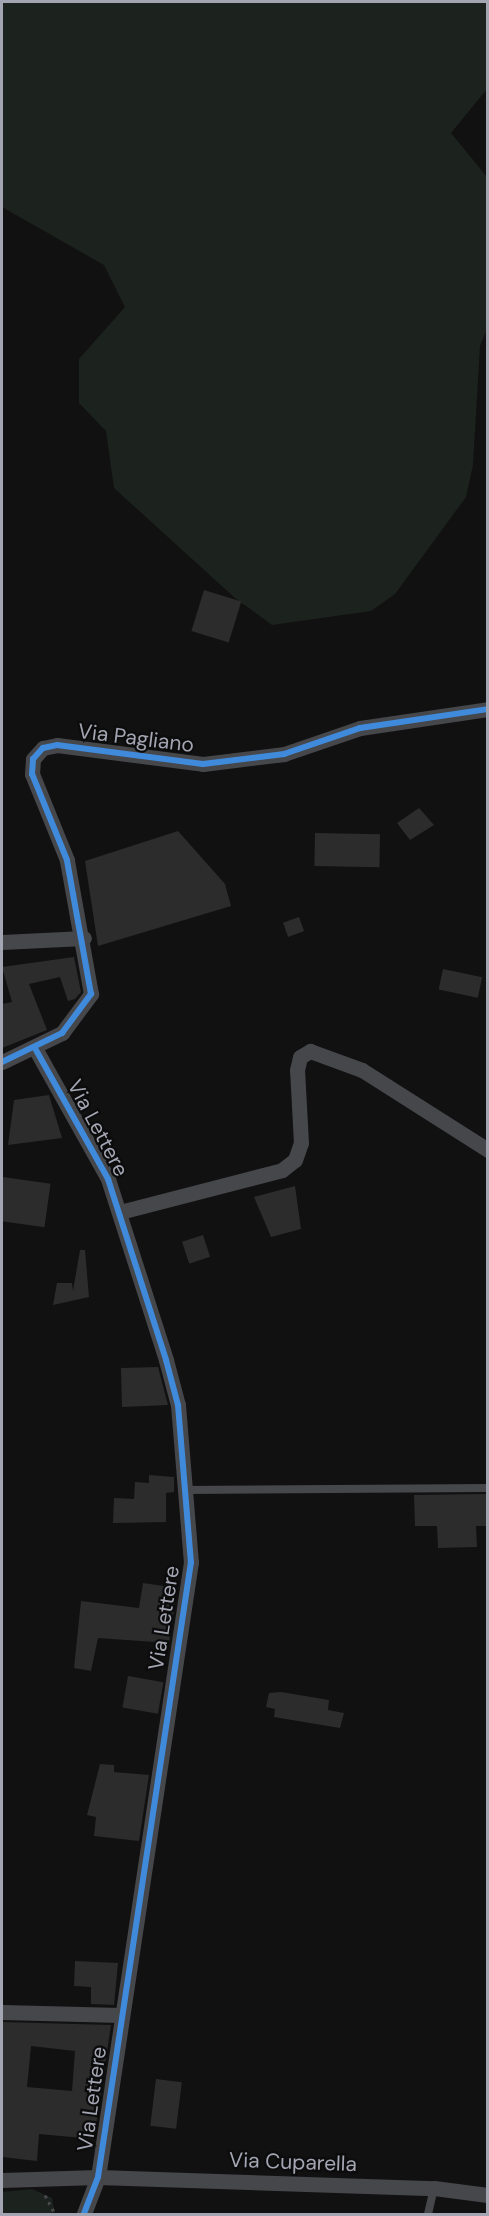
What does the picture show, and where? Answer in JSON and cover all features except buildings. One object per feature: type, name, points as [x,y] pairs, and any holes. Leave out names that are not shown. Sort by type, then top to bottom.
[{"type":"street","name":"Via Pagliano","points":[[2,1062],[36,1050],[62,1033],[91,994],[84,938],[67,860],[32,774],[33,759],[43,748],[57,745],[203,764],[284,754],[360,728],[488,709]]},
{"type":"street","points":[[2,942],[84,938]]},
{"type":"street","name":"Via Lettere","points":[[36,1050],[78,1120],[120,1212],[178,1404],[191,1562],[98,2177],[84,2214]]},
{"type":"street","points":[[120,1212],[282,1170],[295,1160],[301,1143],[297,1070],[300,1057],[310,1051],[362,1070],[488,1150]]},
{"type":"street","points":[[2,2012],[121,2015]]},
{"type":"street","name":"Via Cuparella","points":[[2,2180],[98,2177],[434,2188],[488,2195]]},
{"type":"lane","points":[[184,1490],[488,1488]]},
{"type":"lane","points":[[429,2214],[434,2188]]},
{"type":"shaded area","points":[[2,2],[487,2],[487,89],[451,133],[487,177],[487,329],[480,346],[473,465],[466,497],[395,594],[371,611],[272,625],[235,598],[114,488],[106,431],[79,403],[79,359],[125,307],[104,265],[2,207]]},
{"type":"shaded area","points":[[32,2189],[52,2198],[55,2214],[2,2214],[2,2192]]},
{"type":"cycle path","points":[[2,1062],[62,1033],[91,994],[67,860],[32,774],[33,759],[43,748],[57,745],[203,764],[284,754],[360,728],[488,709]]},
{"type":"cycle path","points":[[36,1050],[108,1179],[166,1360],[178,1405],[191,1562],[98,2177],[84,2214]]}]
